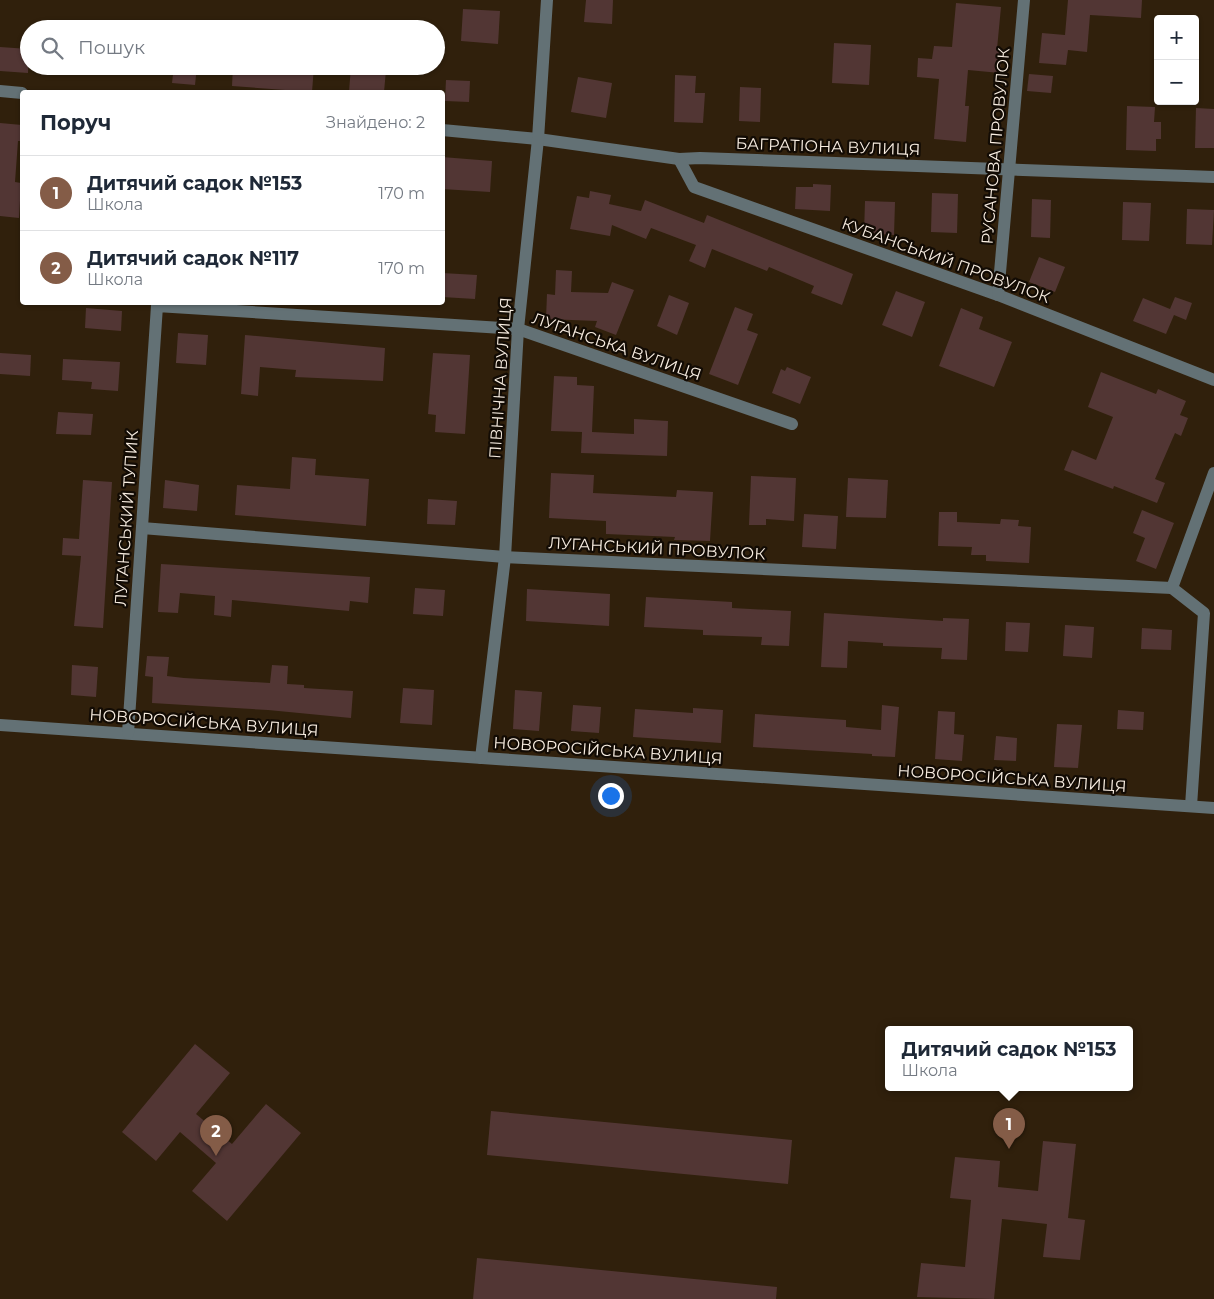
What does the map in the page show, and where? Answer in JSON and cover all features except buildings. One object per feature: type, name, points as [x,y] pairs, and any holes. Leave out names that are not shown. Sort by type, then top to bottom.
[{"type":"street","name":"ПІВНІЧНА ВУЛИЦЯ","points":[[481,758],[504,557],[518,329],[538,139],[547,0]]},
{"type":"street","name":"РУСАНОВА ПРОВУЛОК","points":[[998,295],[1024,0]]},
{"type":"street","points":[[0,91],[20,93]]},
{"type":"street","name":"БАГРАТІОНА ВУЛИЦЯ","points":[[445,130],[538,139],[679,159],[1214,177]]},
{"type":"street","name":"КУБАНСЬКИЙ ПРОВУЛОК","points":[[679,159],[694,187],[998,295],[1214,380]]},
{"type":"street","name":"ЛУГАНСЬКА ВУЛИЦЯ","points":[[157,306],[518,329],[792,424]]},
{"type":"street","name":"ЛУГАНСЬКИЙ ТУПИК","points":[[128,734],[157,306]]},
{"type":"street","points":[[1191,806],[1204,613],[1172,588],[1214,473]]},
{"type":"street","name":"ЛУГАНСЬКИЙ ПРОВУЛОК","points":[[142,528],[504,557],[1172,588]]},
{"type":"street","name":"НОВОРОСІЙСЬКА ВУЛИЦЯ","points":[[0,725],[1214,808]]},
{"type":"place","name":"Дитячий садок №153","points":[[1009,1149]]},
{"type":"place","name":"Дитячий садок №117","points":[[216,1156]]}]
